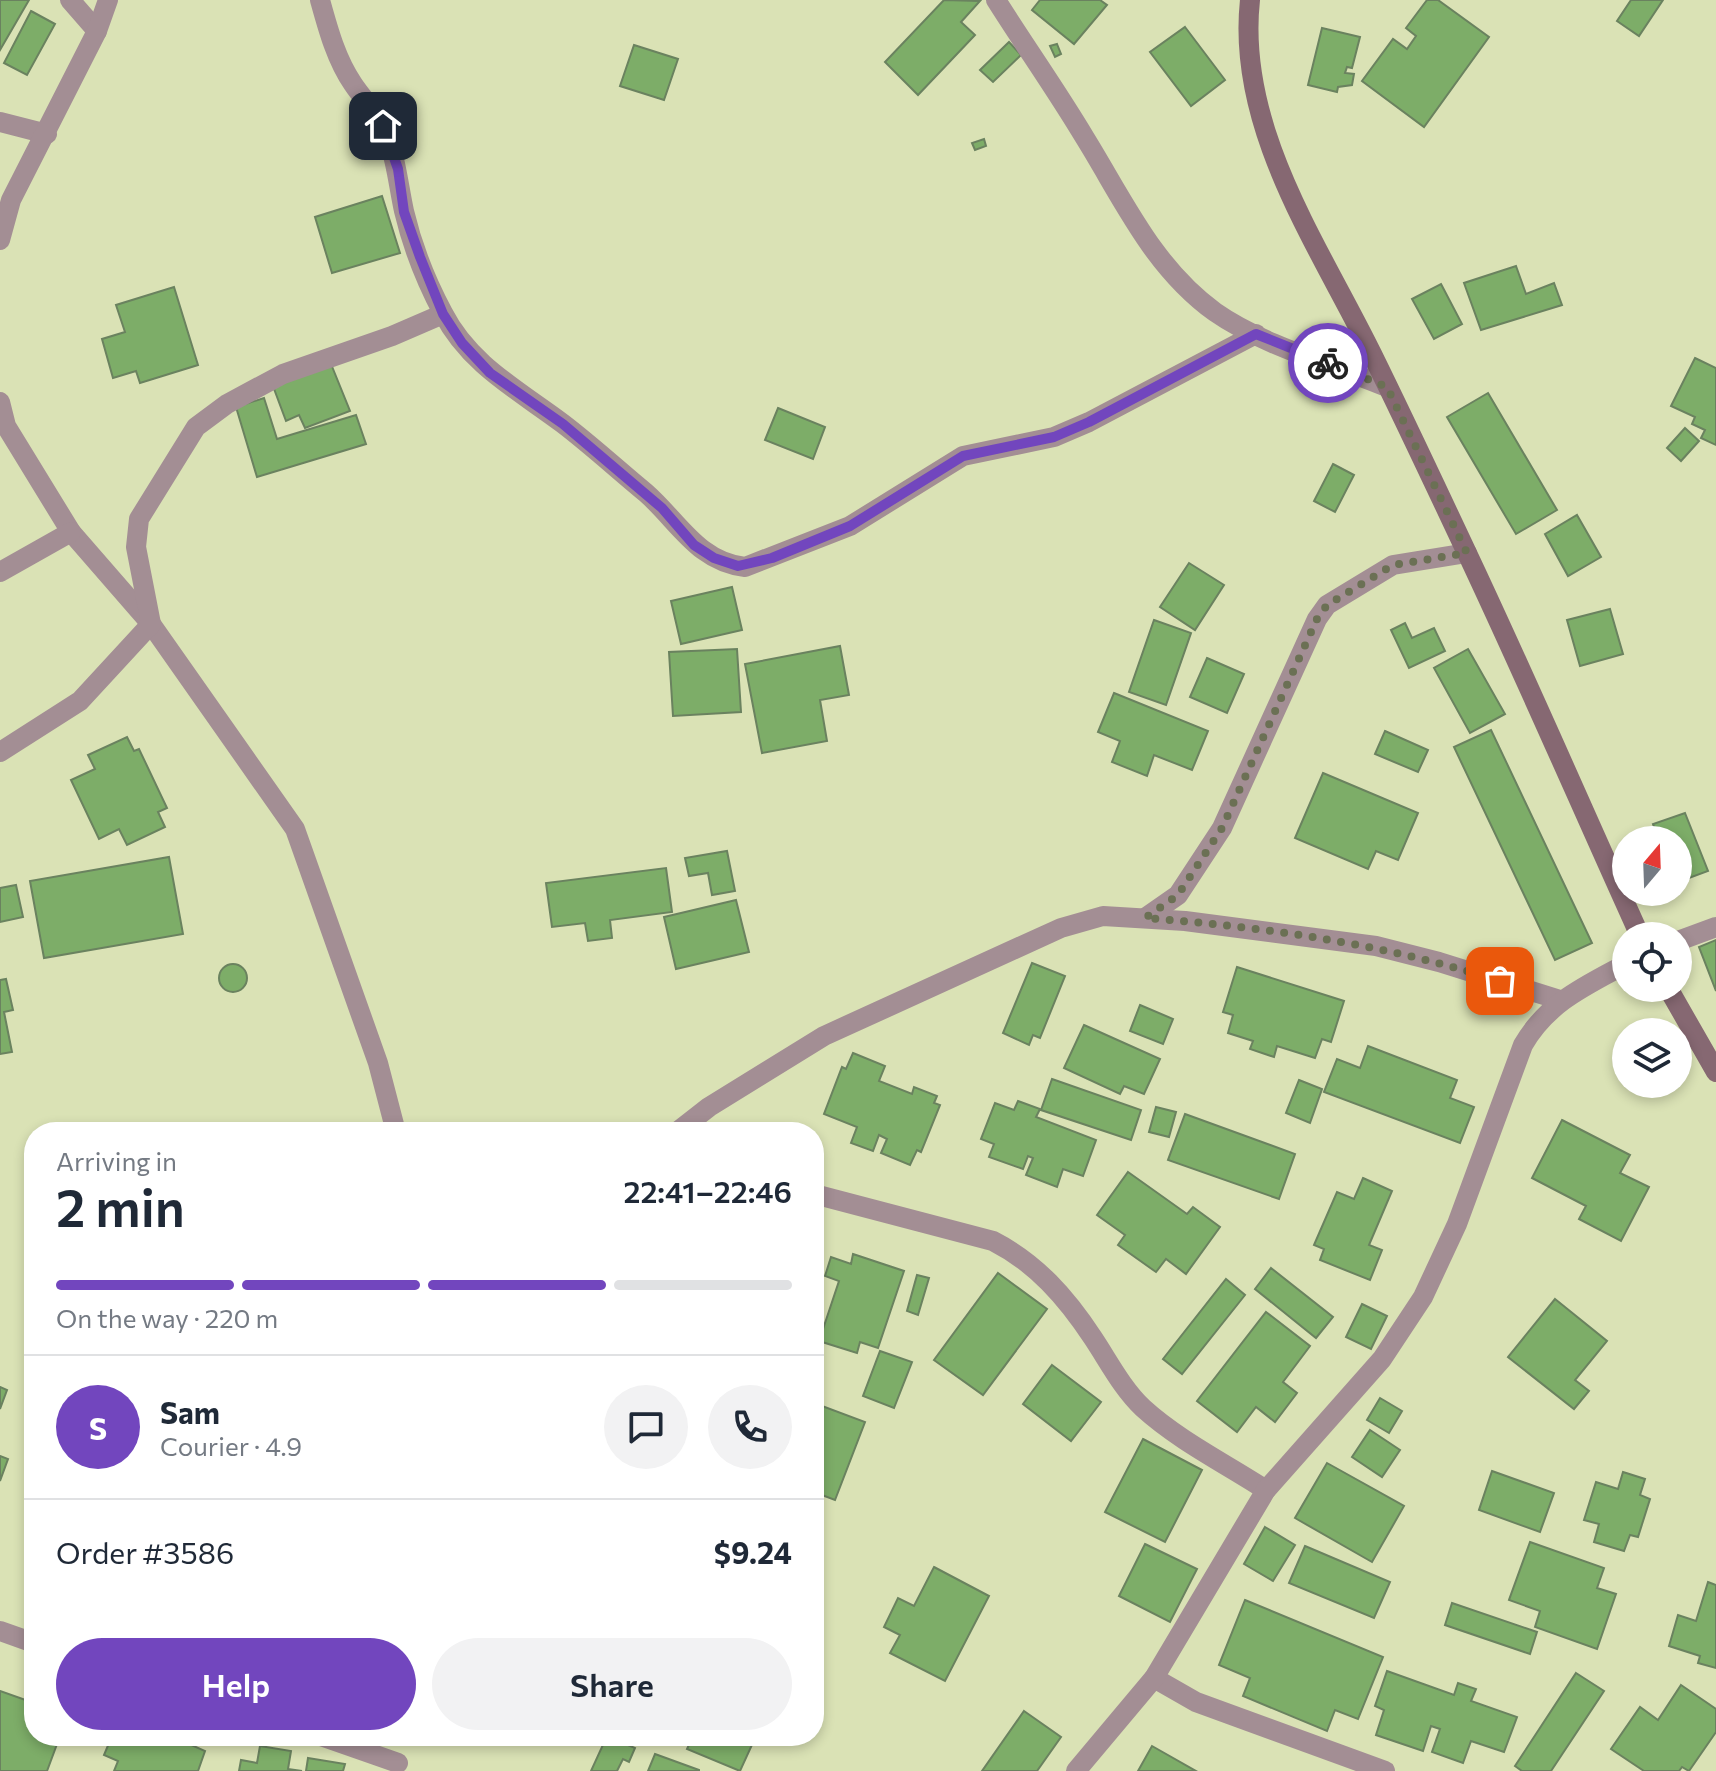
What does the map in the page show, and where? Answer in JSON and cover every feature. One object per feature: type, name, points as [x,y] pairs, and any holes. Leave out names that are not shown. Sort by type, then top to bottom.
[{"type":"street","points":[[70,0],[97,31]]},
{"type":"street","points":[[0,240],[11,200],[97,31],[108,0]]},
{"type":"street","points":[[320,0],[331,41],[351,82],[383,126],[398,169],[404,212],[443,314],[462,343],[490,373],[563,424],[651,498],[694,545],[714,558],[745,567],[850,526],[963,456],[1054,437],[1089,422],[1256,334]]},
{"type":"street","points":[[996,0],[1085,138],[1142,238],[1199,300],[1256,334],[1387,387]]},
{"type":"street","points":[[1250,0],[1246,34],[1251,81],[1262,123],[1305,225],[1467,553],[1634,922]]},
{"type":"street","points":[[0,122],[47,134]]},
{"type":"street","points":[[151,624],[136,547],[139,519],[177,452],[196,427],[227,404],[283,374],[392,336],[443,314]]},
{"type":"street","points":[[0,402],[6,426],[71,532],[151,624],[295,829],[378,1063],[393,1122]]},
{"type":"street","points":[[0,572],[71,532]]},
{"type":"street","points":[[1145,918],[1178,895],[1222,828],[1317,619],[1327,605],[1393,565],[1467,553]]},
{"type":"street","points":[[0,752],[80,701],[151,624]]},
{"type":"street","points":[[690,1122],[824,1036],[882,1007],[1061,928],[1103,916],[1322,937],[1376,946],[1560,1000]]},
{"type":"street","points":[[1692,936],[1716,927]]},
{"type":"street","points":[[1076,1771],[1154,1678],[1266,1490],[1382,1359],[1423,1297],[1457,1224],[1523,1045],[1537,1020],[1560,1000],[1612,972]]},
{"type":"street","points":[[1676,1002],[1716,1072]]},
{"type":"street","points":[[824,1197],[993,1241],[1019,1255],[1041,1272],[1091,1335],[1123,1385],[1145,1409],[1266,1490]]},
{"type":"street","points":[[0,1631],[24,1639]]},
{"type":"street","points":[[1154,1678],[1196,1702],[1385,1771]]},
{"type":"street","points":[[350,1746],[398,1763]]},
{"type":"building","points":[[0,0],[29,0],[0,50]]},
{"type":"building","points":[[944,0],[980,1],[961,22],[975,35],[918,95],[885,62]]},
{"type":"building","points":[[1040,0],[1100,0],[1107,5],[1074,44],[1032,10]]},
{"type":"building","points":[[1427,0],[1438,0],[1489,37],[1424,127],[1362,81],[1393,39],[1407,49],[1416,36],[1406,28]]},
{"type":"building","points":[[1631,0],[1663,0],[1639,36],[1617,21]]},
{"type":"building","points":[[31,11],[55,24],[27,75],[4,63]]},
{"type":"building","points":[[1185,27],[1225,80],[1191,106],[1150,52]]},
{"type":"building","points":[[1322,28],[1360,37],[1352,68],[1347,67],[1345,73],[1354,74],[1352,85],[1338,87],[1337,92],[1308,85]]},
{"type":"building","points":[[1009,42],[1021,55],[993,82],[980,70]]},
{"type":"building","points":[[1057,44],[1061,54],[1055,57],[1050,46]]},
{"type":"building","points":[[634,45],[678,59],[664,100],[620,86]]},
{"type":"building","points":[[984,139],[986,146],[975,150],[972,143]]},
{"type":"building","points":[[382,196],[400,253],[332,273],[315,217]]},
{"type":"building","points":[[1516,266],[1526,294],[1554,283],[1562,305],[1481,330],[1464,283]]},
{"type":"building","points":[[1441,284],[1462,324],[1434,339],[1412,299]]},
{"type":"building","points":[[174,287],[198,365],[140,383],[136,371],[113,378],[102,339],[125,332],[116,305]]},
{"type":"building","points":[[1695,358],[1716,368],[1716,445],[1701,438],[1705,430],[1692,424],[1695,417],[1671,406]]},
{"type":"building","points":[[331,364],[350,411],[305,428],[299,415],[286,421],[273,386]]},
{"type":"building","points":[[1488,393],[1557,510],[1516,534],[1447,417]]},
{"type":"building","points":[[264,398],[277,439],[356,415],[366,444],[257,477],[236,407]]},
{"type":"building","points":[[778,408],[825,427],[813,459],[765,440]]},
{"type":"building","points":[[1685,428],[1699,441],[1681,461],[1667,448]]},
{"type":"building","points":[[1333,464],[1354,475],[1335,512],[1314,501]]},
{"type":"building","points":[[1577,515],[1601,557],[1568,576],[1545,534]]},
{"type":"building","points":[[1189,563],[1224,585],[1195,630],[1160,607]]},
{"type":"building","points":[[732,587],[742,630],[681,644],[671,601]]},
{"type":"building","points":[[1610,609],[1623,654],[1580,666],[1567,620]]},
{"type":"building","points":[[1154,620],[1191,633],[1166,705],[1129,692]]},
{"type":"building","points":[[1405,623],[1412,638],[1434,628],[1445,651],[1409,668],[1391,630]]},
{"type":"building","points":[[840,646],[849,695],[820,700],[827,741],[762,753],[745,664]]},
{"type":"building","points":[[737,649],[741,712],[673,716],[669,652]]},
{"type":"building","points":[[1468,649],[1505,714],[1470,733],[1434,668]]},
{"type":"building","points":[[1207,658],[1244,674],[1227,713],[1190,697]]},
{"type":"building","points":[[1114,693],[1208,731],[1192,770],[1154,755],[1147,776],[1112,762],[1120,741],[1098,732]]},
{"type":"building","points":[[1491,730],[1592,943],[1555,960],[1454,747]]},
{"type":"building","points":[[1385,731],[1428,750],[1418,772],[1375,754]]},
{"type":"building","points":[[127,737],[134,751],[139,749],[167,808],[158,812],[165,827],[127,845],[119,829],[99,839],[71,780],[95,769],[88,755]]},
{"type":"building","points":[[1323,773],[1418,813],[1398,860],[1376,851],[1368,869],[1295,838]]},
{"type":"building","points":[[1685,813],[1690,826],[1654,826]]},
{"type":"building","points":[[1692,831],[1708,871],[1692,877]]},
{"type":"building","points":[[727,851],[735,891],[712,895],[708,873],[689,876],[685,858]]},
{"type":"building","points":[[169,857],[183,934],[44,958],[30,881]]},
{"type":"building","points":[[666,868],[672,912],[610,920],[612,938],[588,941],[585,923],[552,927],[546,883]]},
{"type":"building","points":[[16,885],[23,917],[0,922],[0,888]]},
{"type":"building","points":[[736,900],[749,952],[676,969],[664,917]]},
{"type":"building","points":[[1716,940],[1716,991],[1699,947]]},
{"type":"building","points":[[1032,963],[1065,976],[1040,1038],[1033,1035],[1029,1045],[1003,1033]]},
{"type":"building","points":[[233,964],[243,968],[247,978],[243,988],[233,992],[223,988],[219,978],[223,968]]},
{"type":"building","points":[[1237,967],[1344,1001],[1331,1042],[1322,1039],[1315,1058],[1277,1046],[1274,1057],[1250,1049],[1253,1041],[1228,1033],[1233,1015],[1223,1012]]},
{"type":"building","points":[[6,979],[13,1010],[4,1012],[12,1052],[0,1054],[0,980]]},
{"type":"building","points":[[1140,1005],[1173,1019],[1163,1044],[1130,1031]]},
{"type":"building","points":[[1084,1025],[1160,1059],[1144,1094],[1124,1086],[1120,1094],[1064,1068]]},
{"type":"building","points":[[1368,1046],[1457,1080],[1450,1098],[1474,1107],[1460,1143],[1324,1092],[1337,1059],[1360,1068]]},
{"type":"building","points":[[853,1053],[885,1066],[879,1081],[912,1094],[914,1087],[937,1096],[934,1103],[940,1105],[921,1152],[917,1150],[910,1165],[881,1153],[887,1139],[879,1135],[873,1151],[851,1143],[857,1127],[824,1114],[842,1067],[846,1069]]},
{"type":"building","points":[[1052,1079],[1141,1110],[1131,1140],[1041,1110]]},
{"type":"building","points":[[1299,1080],[1322,1089],[1310,1123],[1286,1113]]},
{"type":"building","points":[[1018,1101],[1040,1109],[1036,1117],[1096,1140],[1083,1176],[1063,1169],[1057,1187],[1026,1175],[1033,1158],[1028,1156],[1023,1169],[989,1157],[994,1144],[981,1139],[995,1103],[1014,1110]]},
{"type":"building","points":[[1156,1107],[1176,1112],[1169,1137],[1149,1132]]},
{"type":"building","points":[[1185,1114],[1295,1154],[1279,1199],[1168,1160]]},
{"type":"building","points":[[1562,1120],[1630,1155],[1620,1173],[1649,1187],[1621,1241],[1579,1219],[1586,1206],[1532,1178]]},
{"type":"building","points":[[1128,1172],[1187,1214],[1193,1207],[1220,1227],[1186,1274],[1166,1259],[1156,1272],[1118,1245],[1125,1235],[1097,1215]]},
{"type":"building","points":[[1363,1178],[1392,1191],[1369,1245],[1382,1250],[1370,1280],[1320,1260],[1324,1249],[1314,1245],[1337,1192],[1354,1199]]},
{"type":"building","points":[[853,1254],[904,1271],[878,1348],[860,1342],[857,1353],[824,1343],[824,1326],[839,1281],[825,1276],[831,1257],[851,1264]]},
{"type":"building","points":[[1271,1268],[1333,1317],[1316,1338],[1255,1289]]},
{"type":"building","points":[[998,1273],[1047,1309],[983,1395],[934,1360]]},
{"type":"building","points":[[917,1275],[929,1278],[918,1315],[907,1311]]},
{"type":"building","points":[[1226,1279],[1245,1295],[1182,1374],[1163,1359]]},
{"type":"building","points":[[1555,1299],[1607,1341],[1575,1380],[1589,1391],[1574,1409],[1508,1357]]},
{"type":"building","points":[[1362,1304],[1387,1316],[1371,1349],[1346,1337]]},
{"type":"building","points":[[1266,1312],[1310,1346],[1283,1382],[1297,1393],[1275,1422],[1256,1407],[1237,1432],[1197,1401]]},
{"type":"building","points":[[880,1351],[912,1362],[894,1408],[863,1396]]},
{"type":"building","points":[[1052,1365],[1101,1402],[1071,1441],[1023,1404]]},
{"type":"building","points":[[0,1387],[7,1390],[0,1409]]},
{"type":"building","points":[[1380,1398],[1402,1411],[1389,1433],[1367,1420]]},
{"type":"building","points":[[824,1407],[865,1422],[835,1500],[824,1496]]},
{"type":"building","points":[[1370,1430],[1400,1450],[1382,1477],[1352,1457]]},
{"type":"building","points":[[1143,1439],[1202,1470],[1165,1542],[1105,1512]]},
{"type":"building","points":[[0,1456],[8,1459],[0,1481]]},
{"type":"building","points":[[1327,1463],[1404,1506],[1372,1562],[1295,1518]]},
{"type":"building","points":[[1492,1471],[1554,1493],[1540,1532],[1479,1510]]},
{"type":"building","points":[[1623,1472],[1645,1479],[1640,1495],[1650,1499],[1638,1537],[1630,1535],[1624,1551],[1594,1542],[1599,1524],[1584,1520],[1596,1482],[1618,1489]]},
{"type":"building","points":[[1265,1527],[1295,1545],[1273,1581],[1244,1564]]},
{"type":"building","points":[[1530,1542],[1604,1568],[1597,1588],[1616,1594],[1597,1649],[1535,1627],[1540,1611],[1509,1600]]},
{"type":"building","points":[[1145,1544],[1197,1569],[1170,1622],[1119,1596]]},
{"type":"building","points":[[1305,1546],[1390,1582],[1374,1618],[1289,1583]]},
{"type":"building","points":[[934,1567],[989,1596],[945,1681],[890,1653],[900,1635],[884,1627],[898,1598],[914,1606]]},
{"type":"building","points":[[1708,1582],[1716,1585],[1716,1668],[1698,1663],[1700,1656],[1669,1646],[1678,1615],[1696,1621]]},
{"type":"building","points":[[1245,1600],[1383,1657],[1358,1719],[1335,1710],[1327,1731],[1243,1696],[1250,1678],[1219,1665]]},
{"type":"building","points":[[1452,1603],[1537,1632],[1530,1654],[1445,1625]]},
{"type":"building","points":[[1387,1671],[1454,1695],[1458,1683],[1476,1689],[1471,1701],[1517,1717],[1504,1752],[1471,1741],[1463,1763],[1432,1752],[1440,1729],[1431,1726],[1423,1751],[1376,1735],[1384,1710],[1375,1706]]},
{"type":"building","points":[[1576,1673],[1604,1691],[1551,1771],[1522,1771],[1515,1766]]},
{"type":"building","points":[[1681,1685],[1716,1709],[1716,1732],[1689,1771],[1682,1767],[1679,1771],[1644,1771],[1611,1749],[1640,1707],[1658,1720]]},
{"type":"building","points":[[0,1691],[24,1699],[24,1746],[56,1746],[47,1771],[0,1771]]},
{"type":"building","points":[[1024,1711],[1061,1737],[1037,1771],[982,1771]]},
{"type":"building","points":[[108,1746],[194,1746],[205,1751],[198,1771],[114,1771],[118,1761],[104,1755]]},
{"type":"building","points":[[260,1746],[291,1751],[288,1769],[302,1771],[239,1771],[241,1760],[257,1763]]},
{"type":"building","points":[[602,1746],[635,1748],[629,1762],[623,1759],[617,1771],[591,1771]]},
{"type":"building","points":[[688,1746],[751,1746],[740,1771],[687,1749]]},
{"type":"building","points":[[1152,1746],[1196,1771],[1138,1771]]},
{"type":"building","points":[[655,1754],[699,1770],[699,1771],[648,1771]]},
{"type":"building","points":[[308,1758],[345,1764],[343,1771],[306,1771]]},
{"type":"way so far","points":[[1328,363],[1387,387],[1467,553],[1393,565],[1327,605],[1317,619],[1222,828],[1178,895],[1145,918],[1322,937],[1376,946],[1500,981]]},
{"type":"route","points":[[383,126],[398,169],[404,212],[420,257],[443,314],[462,343],[490,373],[563,424],[662,508],[694,545],[714,558],[738,566],[745,567],[772,558],[850,526],[963,456],[1054,437],[1089,422],[1256,334],[1328,363]]}]
